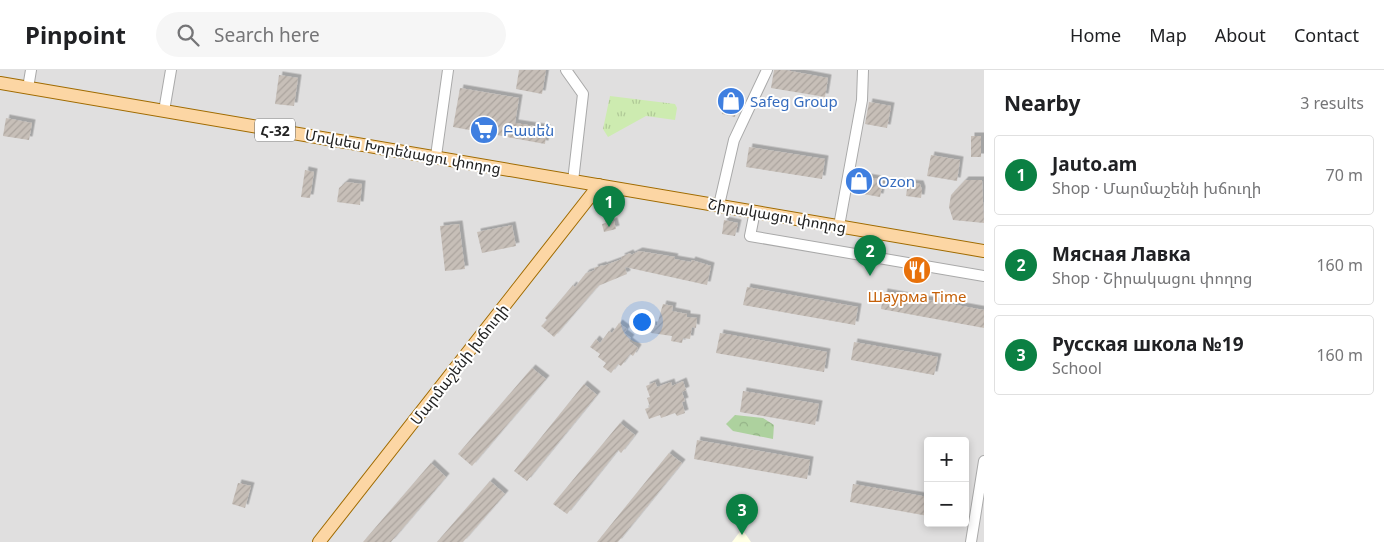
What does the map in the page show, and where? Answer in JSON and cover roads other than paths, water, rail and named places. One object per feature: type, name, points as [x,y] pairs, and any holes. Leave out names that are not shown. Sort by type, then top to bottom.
[{"type":"main road","name":"Մովսես Խորենացու փողոց","points":[[0,83],[599,185]]},
{"type":"main road","name":"Շիրակացու փողոց","points":[[599,185],[984,251]]},
{"type":"main road","name":"Մարմաշենի խճուղի","points":[[321,541],[599,185]]},
{"type":"street","points":[[28,88],[31,70]]},
{"type":"street","points":[[164,111],[171,70]]},
{"type":"street","points":[[436,156],[448,70]]},
{"type":"street","points":[[566,70],[583,94],[573,181]]},
{"type":"street","points":[[719,205],[734,140],[767,70]]},
{"type":"street","points":[[839,226],[862,100],[863,70]]},
{"type":"street","points":[[754,211],[750,236],[984,276]]},
{"type":"street","points":[[971,542],[984,461]]},
{"type":"place","name":"Safeg Group","points":[[731,101]]},
{"type":"place","name":"Բասեն","points":[[484,130]]},
{"type":"place","name":"Ozon","points":[[859,181]]},
{"type":"place","name":"Jauto.am","points":[[609,227]]},
{"type":"place","name":"Шаурма Time","points":[[917,270]]},
{"type":"place","name":"Мясная Лавка","points":[[870,276]]},
{"type":"place","name":"Русская школа №19","points":[[742,535]]}]
